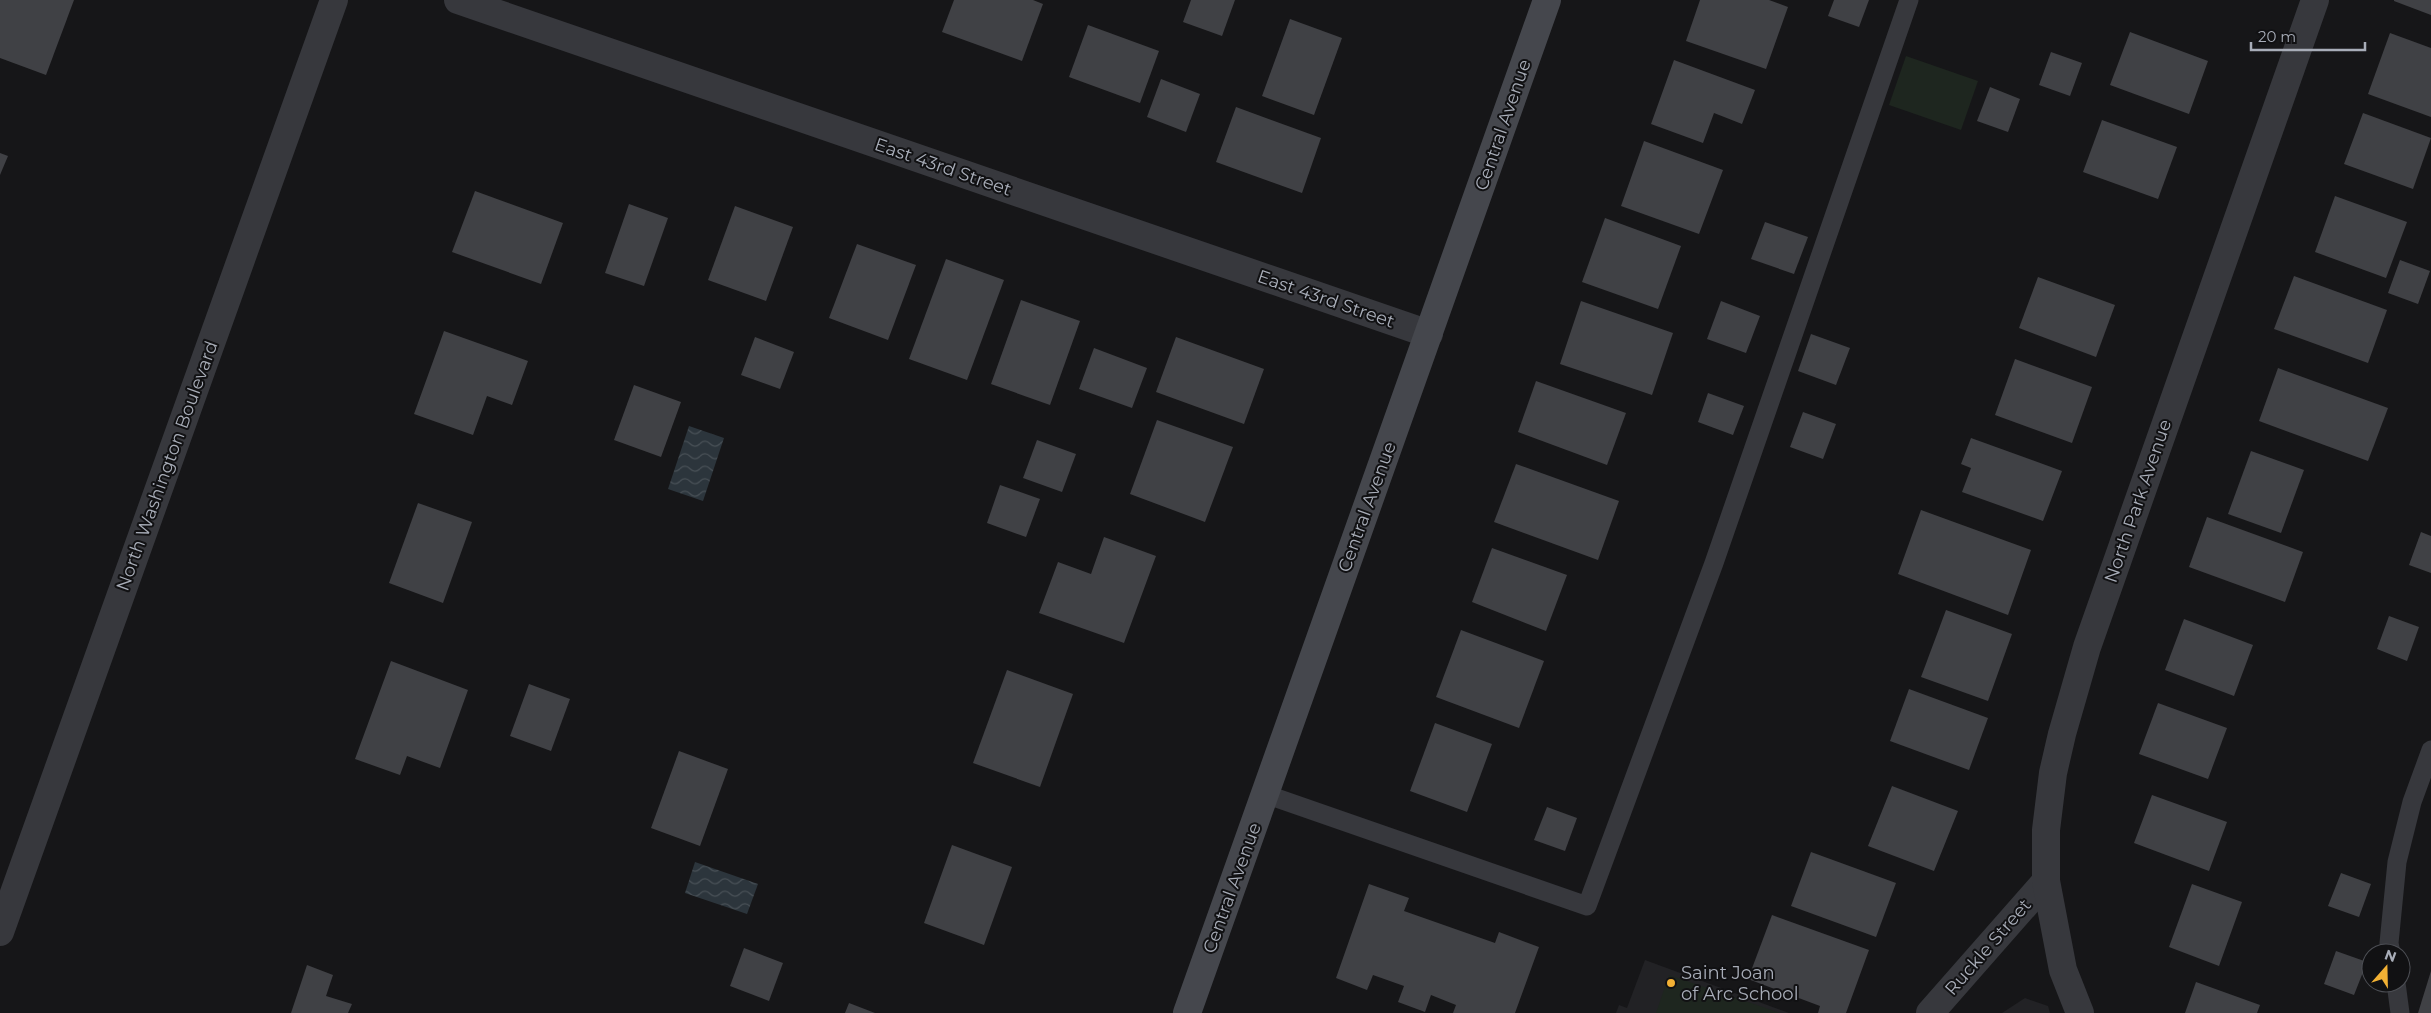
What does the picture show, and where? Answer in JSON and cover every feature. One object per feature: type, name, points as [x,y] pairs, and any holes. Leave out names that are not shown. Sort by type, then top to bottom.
[{"type":"main road","name":"Central Avenue","points":[[1187,1013],[1547,0]]},
{"type":"street","name":"North Washington Boulevard","points":[[0,932],[334,0]]},
{"type":"street","name":"East 43rd Street","points":[[458,0],[1429,334]]},
{"type":"street","name":"North Park Avenue","points":[[2080,1013],[2063,970],[2046,881],[2046,830],[2050,790],[2077,677],[2315,0]]},
{"type":"street","name":"Ruckle Street","points":[[1930,1013],[2046,881]]},
{"type":"lane","points":[[1265,794],[1586,906],[1714,564],[1909,0]]},
{"type":"lane","points":[[2389,943],[2397,862],[2412,802],[2431,750]]},
{"type":"lane","points":[[2397,993],[2400,1013]]},
{"type":"shaded area","points":[[1906,56],[1978,81],[1961,130],[1889,105]]},
{"type":"shaded area","name":"Saint Joan of Arc School","points":[[1645,960],[1789,1013],[1616,1013],[1619,1005],[1627,1008]]},
{"type":"shaded area","points":[[1669,975],[1780,1013],[1656,1013]]},
{"type":"shaded area","points":[[2025,998],[2048,1006],[2050,1013],[2002,1013]]},
{"type":"water","points":[[689,426],[724,438],[703,501],[668,489]]},
{"type":"water","points":[[695,862],[758,884],[747,914],[685,893]]},
{"type":"building","points":[[0,0],[74,0],[46,75],[0,58]]},
{"type":"building","points":[[954,0],[1033,0],[1043,4],[1022,61],[942,32]]},
{"type":"building","points":[[1191,0],[1235,0],[1222,36],[1183,22]]},
{"type":"building","points":[[1700,0],[1769,0],[1788,7],[1766,69],[1686,41]]},
{"type":"building","points":[[1834,0],[1869,0],[1859,27],[1828,16]]},
{"type":"building","points":[[2431,0],[2431,15],[2394,1]]},
{"type":"building","points":[[1290,19],[1342,38],[1314,115],[1262,96]]},
{"type":"building","points":[[1088,25],[1159,51],[1140,103],[1069,77]]},
{"type":"building","points":[[2130,32],[2208,61],[2189,114],[2110,85]]},
{"type":"building","points":[[2390,33],[2431,48],[2431,117],[2368,94]]},
{"type":"building","points":[[2051,52],[2082,63],[2070,96],[2039,85]]},
{"type":"building","points":[[1674,60],[1755,90],[1742,124],[1714,113],[1703,143],[1651,124]]},
{"type":"building","points":[[1161,79],[1200,94],[1186,132],[1147,117]]},
{"type":"building","points":[[1990,87],[2020,99],[2008,132],[1977,121]]},
{"type":"building","points":[[1236,107],[1321,138],[1302,193],[1216,162]]},
{"type":"building","points":[[2363,113],[2431,138],[2413,189],[2344,164]]},
{"type":"building","points":[[2102,120],[2177,147],[2158,199],[2083,172]]},
{"type":"building","points":[[1644,141],[1723,170],[1699,234],[1621,206]]},
{"type":"building","points":[[0,153],[8,156],[0,175]]},
{"type":"building","points":[[475,191],[563,223],[541,284],[452,252]]},
{"type":"building","points":[[2335,196],[2407,222],[2386,278],[2315,252]]},
{"type":"building","points":[[629,204],[668,218],[644,286],[605,273]]},
{"type":"building","points":[[735,206],[793,227],[766,301],[708,280]]},
{"type":"building","points":[[1605,218],[1681,246],[1658,309],[1582,282]]},
{"type":"building","points":[[1765,222],[1808,237],[1794,274],[1751,259]]},
{"type":"building","points":[[857,244],[916,265],[888,340],[829,318]]},
{"type":"building","points":[[946,259],[1004,280],[967,380],[909,359]]},
{"type":"building","points":[[2400,260],[2430,271],[2418,304],[2388,293]]},
{"type":"building","points":[[2294,276],[2387,310],[2368,363],[2274,329]]},
{"type":"building","points":[[2038,277],[2115,305],[2096,357],[2019,328]]},
{"type":"building","points":[[1021,300],[1080,321],[1050,405],[991,384]]},
{"type":"building","points":[[1581,301],[1673,333],[1652,395],[1560,364]]},
{"type":"building","points":[[1721,301],[1760,316],[1746,353],[1707,339]]},
{"type":"building","points":[[444,331],[528,361],[512,405],[487,396],[473,435],[414,414]]},
{"type":"building","points":[[1811,334],[1850,348],[1836,385],[1798,371]]},
{"type":"building","points":[[755,337],[794,352],[780,389],[741,375]]},
{"type":"building","points":[[1176,337],[1264,369],[1244,424],[1156,392]]},
{"type":"building","points":[[1094,348],[1147,368],[1132,408],[1079,389]]},
{"type":"building","points":[[2015,359],[2092,387],[2072,443],[1995,415]]},
{"type":"building","points":[[2278,368],[2388,408],[2368,461],[2259,421]]},
{"type":"building","points":[[1536,381],[1626,413],[1607,465],[1518,432]]},
{"type":"building","points":[[634,385],[681,402],[661,457],[614,440]]},
{"type":"building","points":[[1708,393],[1744,406],[1733,435],[1698,422]]},
{"type":"building","points":[[1803,412],[1836,424],[1823,459],[1790,447]]},
{"type":"building","points":[[1157,420],[1233,447],[1205,522],[1130,494]]},
{"type":"building","points":[[1971,438],[2062,471],[2043,521],[1962,492],[1971,468],[1961,464]]},
{"type":"building","points":[[1037,440],[1076,454],[1062,492],[1023,478]]},
{"type":"building","points":[[2251,451],[2304,470],[2281,533],[2228,514]]},
{"type":"building","points":[[1516,464],[1619,501],[1598,560],[1494,522]]},
{"type":"building","points":[[1000,485],[1040,499],[1026,537],[987,523]]},
{"type":"building","points":[[418,503],[472,522],[443,603],[389,583]]},
{"type":"building","points":[[1921,510],[2031,550],[2008,615],[1898,574]]},
{"type":"building","points":[[2207,517],[2303,552],[2285,602],[2189,567]]},
{"type":"building","points":[[2421,532],[2431,536],[2431,573],[2409,565]]},
{"type":"building","points":[[1104,537],[1156,556],[1124,643],[1039,613],[1058,562],[1091,574]]},
{"type":"building","points":[[1492,548],[1567,575],[1546,631],[1472,602]]},
{"type":"building","points":[[1946,610],[2012,634],[1988,701],[1921,677]]},
{"type":"building","points":[[2389,616],[2419,627],[2407,661],[2377,649]]},
{"type":"building","points":[[2184,619],[2253,645],[2234,696],[2165,670]]},
{"type":"building","points":[[1461,630],[1544,661],[1519,728],[1436,697]]},
{"type":"building","points":[[391,661],[468,690],[440,768],[407,756],[400,775],[355,759]]},
{"type":"building","points":[[1007,670],[1073,694],[1040,787],[973,763]]},
{"type":"building","points":[[529,684],[570,699],[551,751],[510,736]]},
{"type":"building","points":[[1909,689],[1988,718],[1969,770],[1890,741]]},
{"type":"building","points":[[2158,703],[2227,728],[2208,779],[2139,754]]},
{"type":"building","points":[[1435,723],[1492,744],[1467,812],[1410,791]]},
{"type":"building","points":[[679,751],[728,769],[700,846],[651,828]]},
{"type":"building","points":[[1892,786],[1958,811],[1934,871],[1868,846]]},
{"type":"building","points":[[2152,795],[2227,822],[2209,871],[2134,843]]},
{"type":"building","points":[[1547,807],[1577,818],[1565,851],[1534,840]]},
{"type":"building","points":[[952,845],[1012,867],[984,945],[924,923]]},
{"type":"building","points":[[1811,852],[1896,883],[1876,937],[1791,906]]},
{"type":"building","points":[[2341,873],[2371,884],[2359,917],[2328,906]]},
{"type":"building","points":[[1369,884],[1409,898],[1404,911],[1495,943],[1499,932],[1539,947],[1515,1013],[1453,1013],[1456,1005],[1431,995],[1425,1012],[1398,1002],[1404,986],[1373,975],[1367,990],[1336,978]]},
{"type":"building","points":[[2192,884],[2242,902],[2219,966],[2169,947]]},
{"type":"building","points":[[1772,915],[1869,950],[1846,1013],[1818,1013],[1820,1006],[1748,979]]},
{"type":"building","points":[[744,948],[783,963],[769,1001],[730,986]]},
{"type":"building","points":[[2336,951],[2361,960],[2361,977],[2354,995],[2324,984]]},
{"type":"building","points":[[307,965],[333,975],[326,996],[352,1004],[348,1013],[291,1013]]},
{"type":"building","points":[[2431,971],[2431,1013],[2418,1013]]},
{"type":"building","points":[[2196,982],[2260,1005],[2257,1013],[2185,1013]]},
{"type":"building","points":[[849,1003],[875,1013],[845,1013]]},
{"type":"place","name":"Saint Joan of Arc School","points":[[1671,983]]}]
